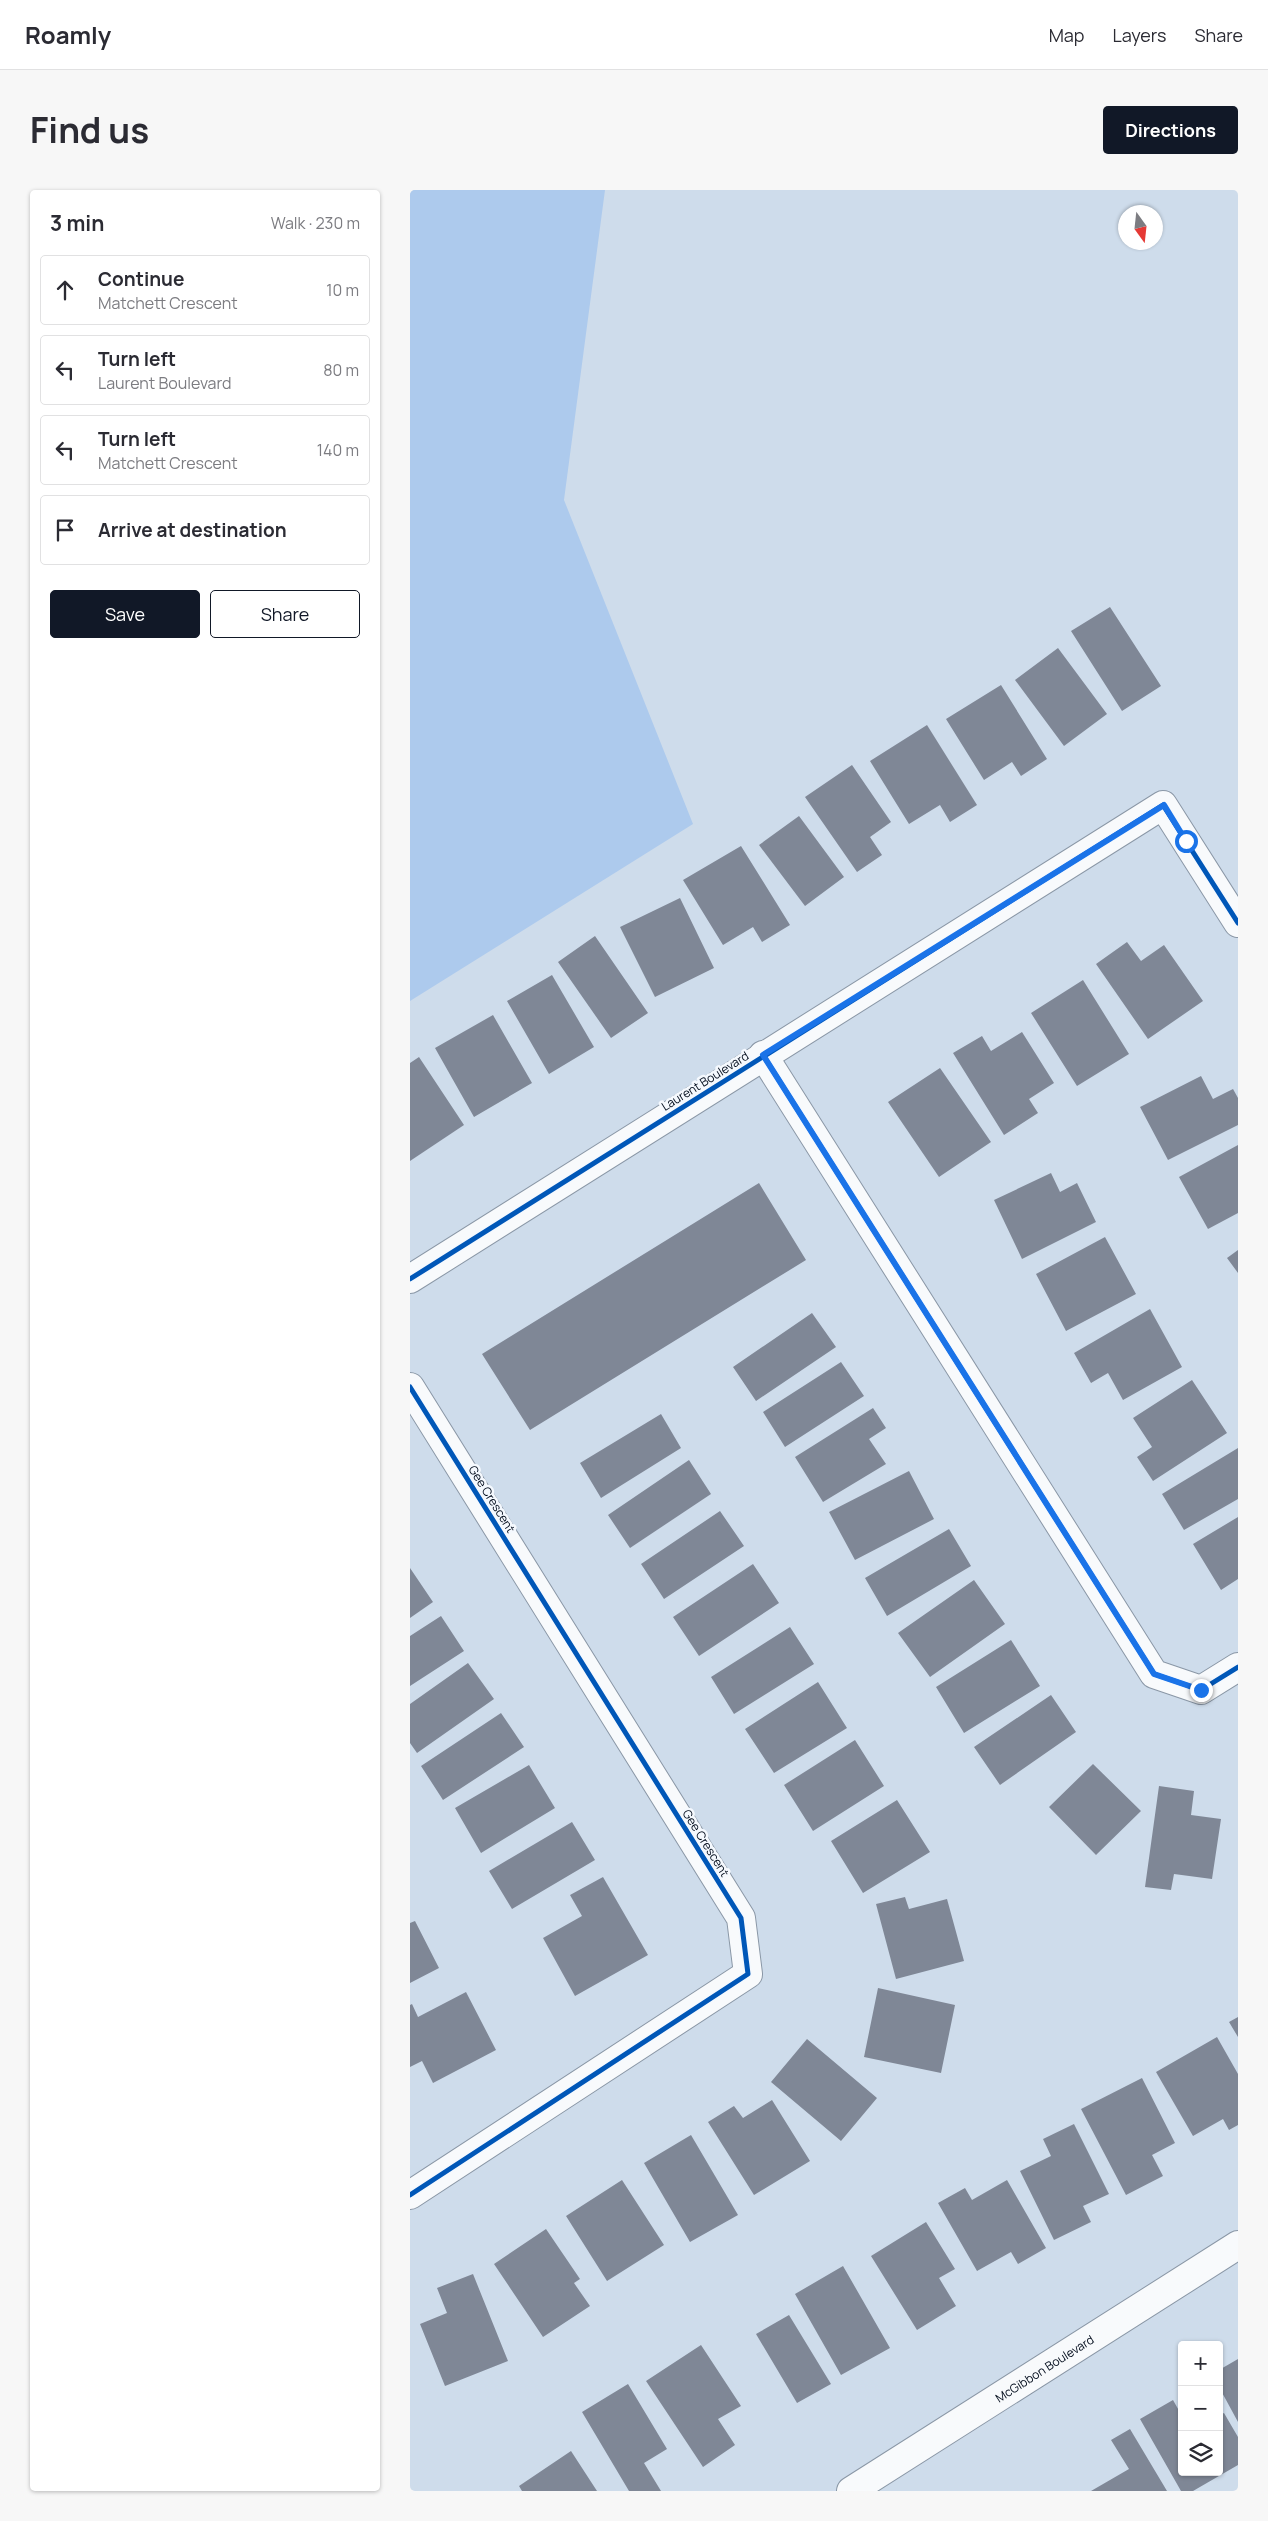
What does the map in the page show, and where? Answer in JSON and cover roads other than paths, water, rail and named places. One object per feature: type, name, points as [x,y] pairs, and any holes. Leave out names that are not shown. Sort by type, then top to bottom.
[{"type":"street","name":"Laurent Boulevard","points":[[410,1279],[763,1055],[1164,805],[1238,923]]},
{"type":"street","points":[[763,1055],[1154,1674],[1201,1690],[1238,1667]]},
{"type":"street","name":"Gee Crescent","points":[[410,1387],[741,1918],[748,1974],[410,2195]]},
{"type":"street","name":"McGibbon Boulevard","points":[[851,2491],[1238,2245]]}]
